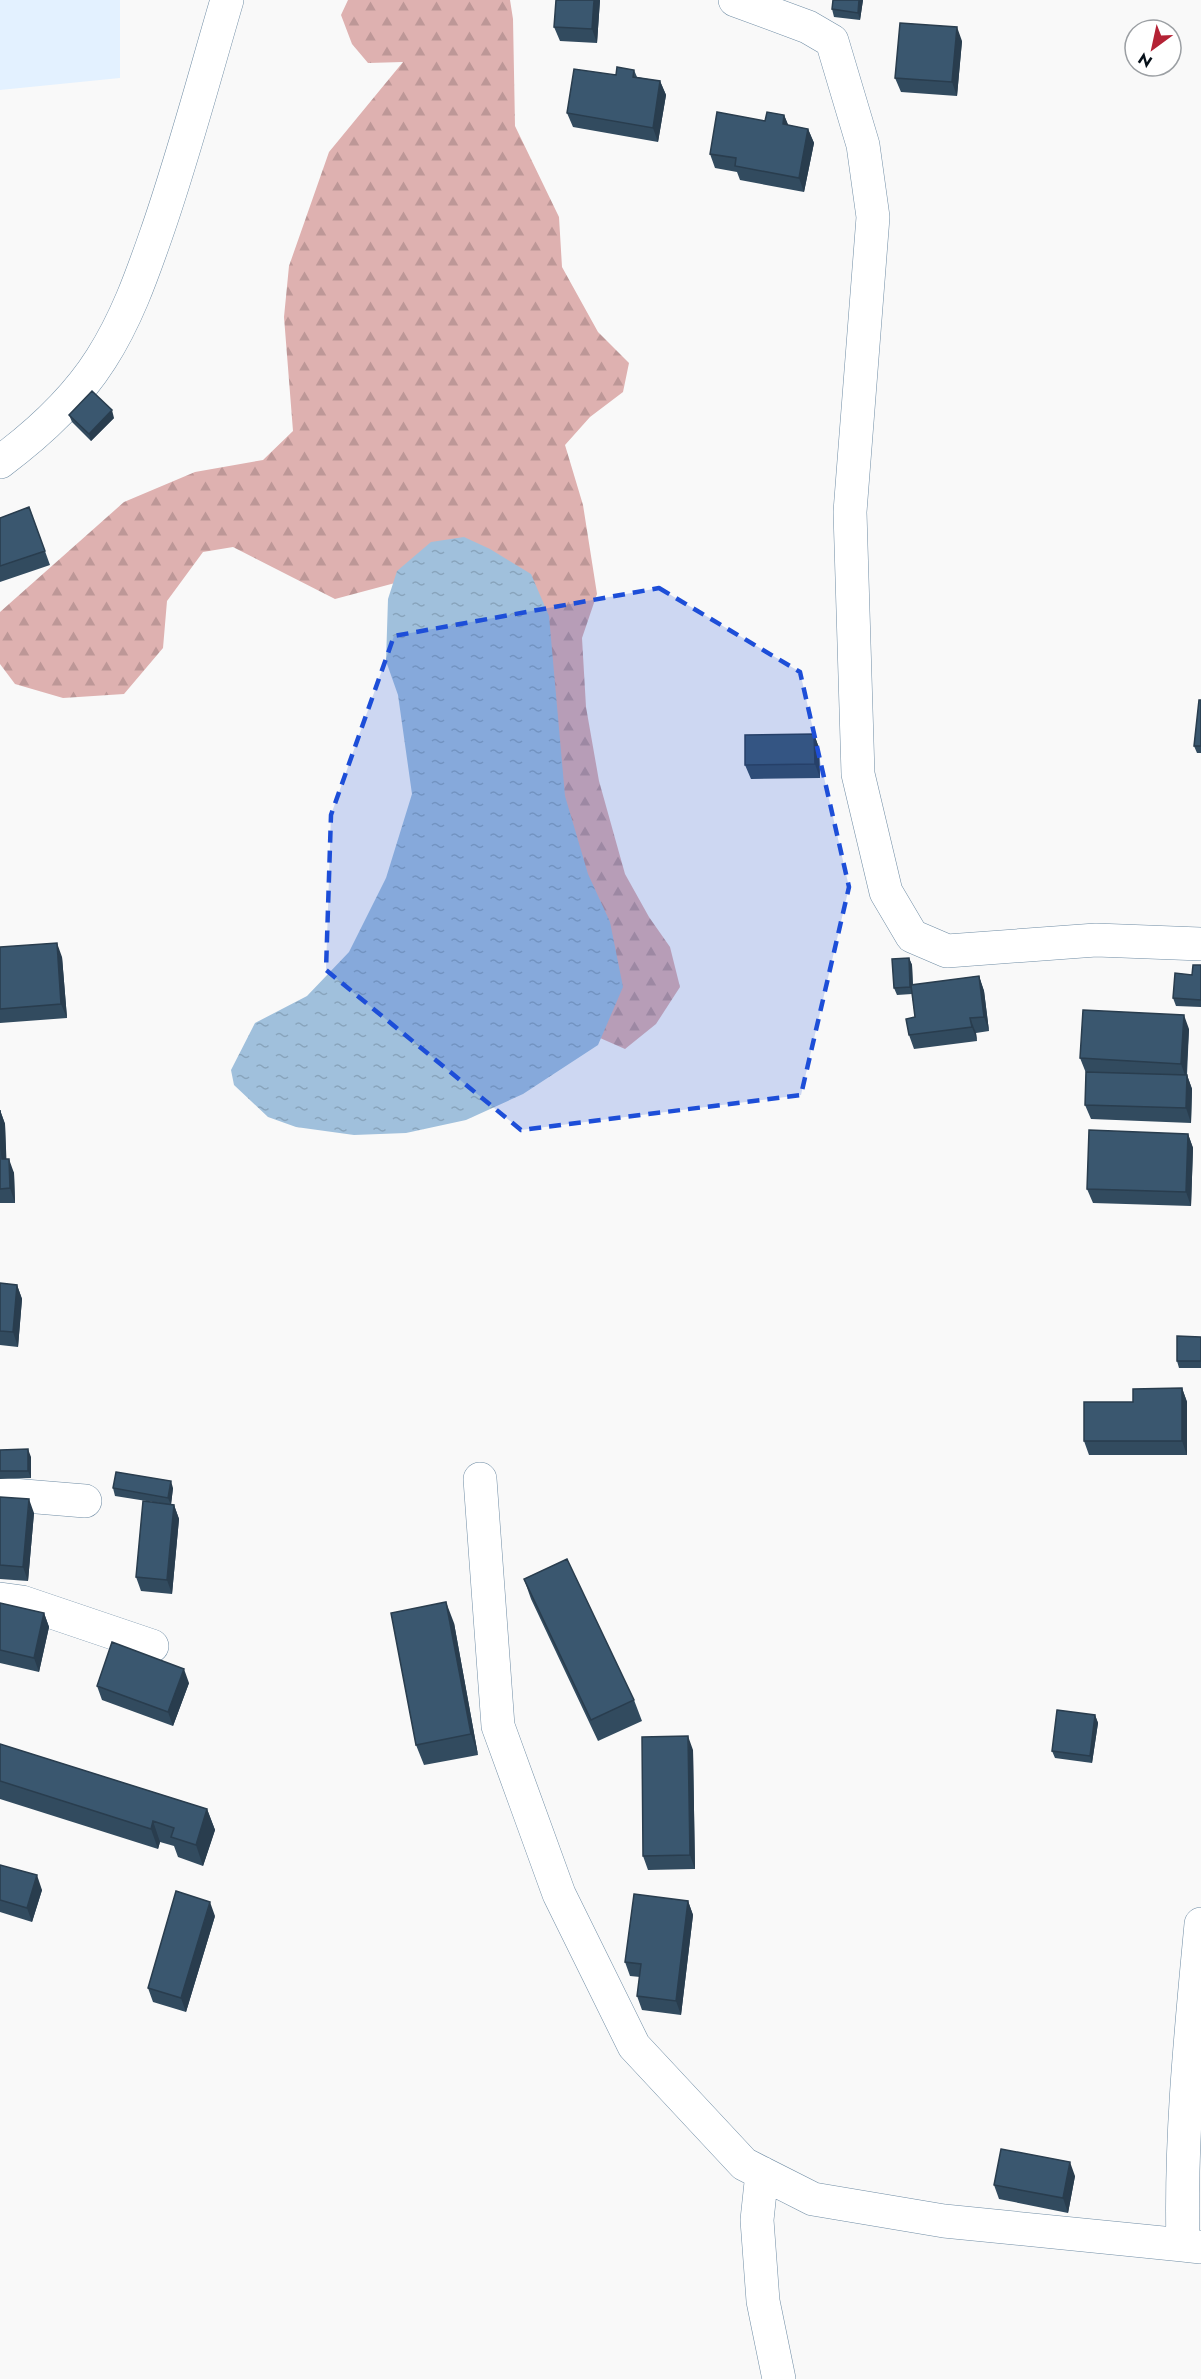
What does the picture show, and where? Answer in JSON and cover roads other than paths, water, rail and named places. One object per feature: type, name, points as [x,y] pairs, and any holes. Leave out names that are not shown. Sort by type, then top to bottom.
[{"type":"street","points":[[0,462],[23,445],[59,412],[100,360],[132,303],[170,194],[227,0]]},
{"type":"street","points":[[735,0],[808,27],[832,41],[863,145],[873,217],[850,512],[857,750],[858,774],[886,892],[912,936],[947,951],[1096,940],[1201,944]]},
{"type":"street","points":[[480,1479],[498,1726],[559,1894],[633,2046],[744,2164],[813,2199],[944,2221],[1192,2246],[1182,2205],[1186,2087],[1201,1924]]},
{"type":"street","points":[[0,1494],[85,1501]]},
{"type":"street","points":[[0,1599],[22,1602],[152,1646]]},
{"type":"street","points":[[762,2173],[757,2220],[763,2301],[779,2379]]},
{"type":"water","points":[[464,537],[490,549],[531,574],[549,616],[565,796],[588,874],[610,922],[623,987],[598,1045],[523,1094],[466,1120],[406,1133],[354,1135],[296,1127],[268,1117],[234,1085],[231,1070],[255,1023],[307,996],[349,952],[386,878],[412,794],[398,695],[386,661],[388,599],[397,571],[431,542]]}]
